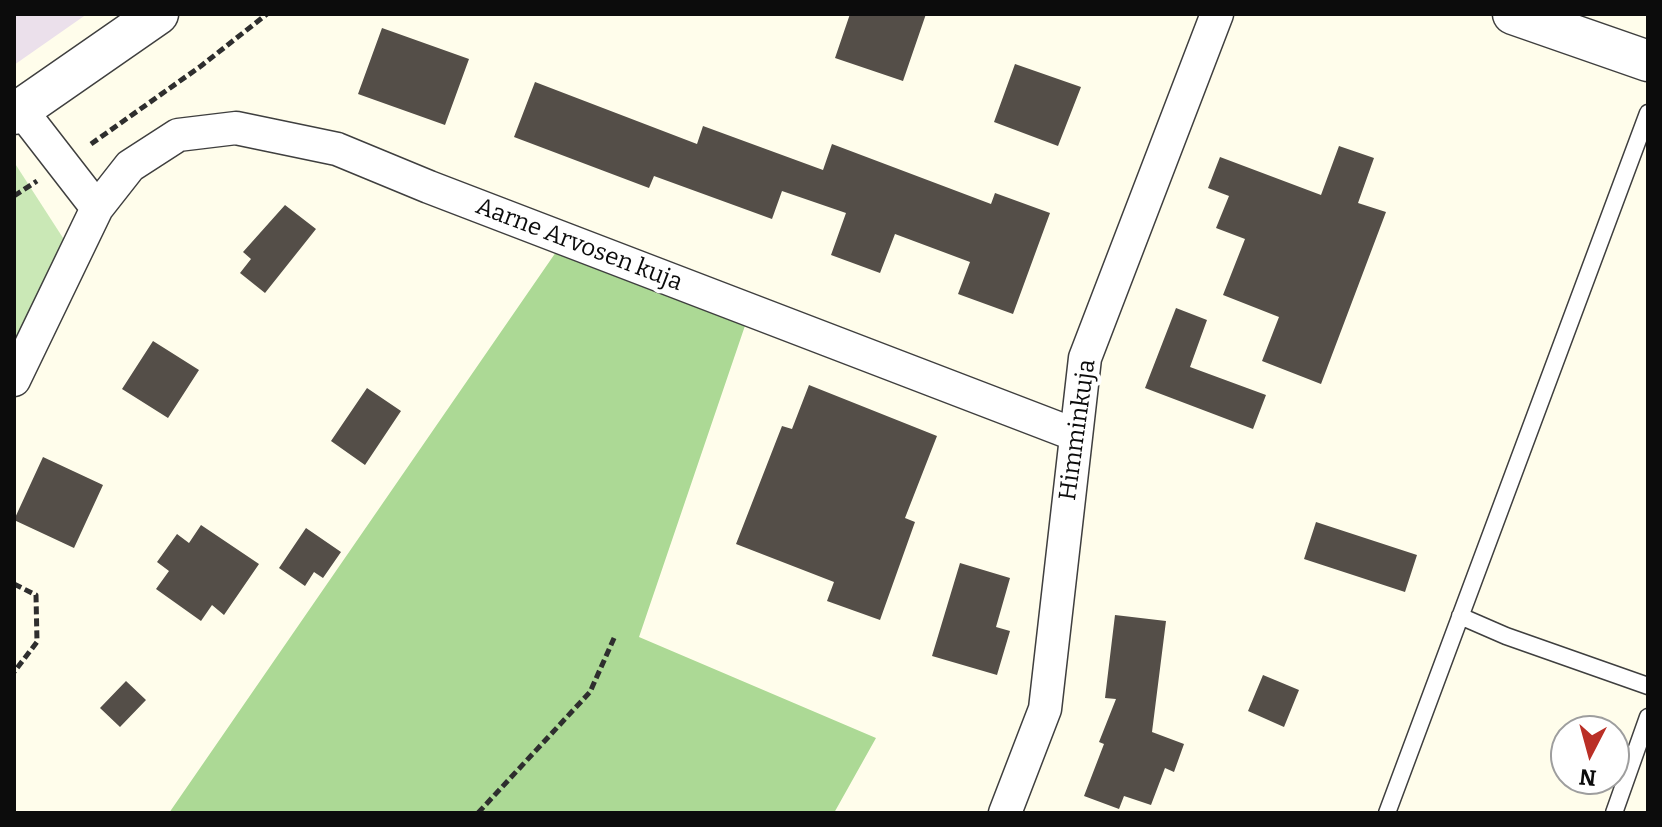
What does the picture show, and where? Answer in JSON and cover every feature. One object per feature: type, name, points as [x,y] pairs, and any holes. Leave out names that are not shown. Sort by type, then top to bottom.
[{"type":"street","points":[[97,208],[18,112],[158,14]]},
{"type":"street","name":"Himminkuja","points":[[1005,813],[1045,709],[1085,358],[1217,14]]},
{"type":"street","points":[[1513,14],[1648,61]]},
{"type":"street","name":"Aarne Arvosen kuja","points":[[14,380],[97,208],[130,166],[178,135],[236,128],[337,149],[1076,435]]},
{"type":"lane","points":[[1387,813],[1648,113]]},
{"type":"lane","points":[[1460,616],[1506,636],[1648,686]]},
{"type":"lane","points":[[1614,813],[1648,717]]},
{"type":"path","points":[[14,196],[201,66],[267,14]]},
{"type":"path","points":[[14,584],[36,595],[37,642],[14,672]]},
{"type":"path","points":[[478,813],[590,692],[615,636]]},
{"type":"shaded area","points":[[14,14],[87,14],[14,65]]},
{"type":"green space","points":[[14,162],[74,255],[14,380]]},
{"type":"green space","points":[[565,239],[750,311],[639,637],[876,738],[834,813],[169,813]]},
{"type":"building","points":[[850,14],[926,14],[903,81],[835,58]]},
{"type":"building","points":[[382,28],[469,59],[445,125],[358,94]]},
{"type":"building","points":[[1015,64],[1081,87],[1058,146],[994,122]]},
{"type":"building","points":[[535,82],[697,144],[703,126],[823,170],[832,144],[991,204],[995,193],[1050,213],[1013,314],[958,294],[970,262],[895,234],[880,273],[831,255],[846,213],[782,191],[772,219],[654,176],[649,188],[514,137]]},
{"type":"building","points":[[1339,146],[1374,158],[1358,203],[1386,212],[1321,384],[1262,361],[1279,317],[1223,295],[1245,239],[1216,228],[1229,196],[1208,188],[1220,157],[1321,195]]},
{"type":"building","points":[[285,205],[316,229],[265,293],[240,273],[251,259],[243,252]]},
{"type":"building","points":[[1176,308],[1207,320],[1190,367],[1266,395],[1253,429],[1145,388]]},
{"type":"building","points":[[153,341],[199,370],[168,418],[122,389]]},
{"type":"building","points":[[809,385],[937,436],[905,518],[915,522],[880,620],[827,601],[834,582],[736,544],[782,426],[792,429]]},
{"type":"building","points":[[367,388],[401,411],[365,465],[331,441]]},
{"type":"building","points":[[43,457],[103,485],[74,548],[14,520]]},
{"type":"building","points":[[1316,522],[1417,555],[1405,592],[1304,559]]},
{"type":"building","points":[[201,525],[259,564],[224,615],[212,605],[201,621],[156,589],[169,571],[157,562],[177,534],[189,543]]},
{"type":"building","points":[[306,528],[341,552],[323,578],[314,572],[305,586],[279,568]]},
{"type":"building","points":[[960,563],[1010,578],[996,627],[1010,631],[997,675],[932,656]]},
{"type":"building","points":[[1115,615],[1166,621],[1152,732],[1184,744],[1174,772],[1165,768],[1151,805],[1124,796],[1119,809],[1084,796],[1104,744],[1099,742],[1116,699],[1105,698]]},
{"type":"building","points":[[1263,675],[1299,690],[1284,727],[1248,711]]},
{"type":"building","points":[[126,681],[146,700],[120,727],[100,708]]}]
